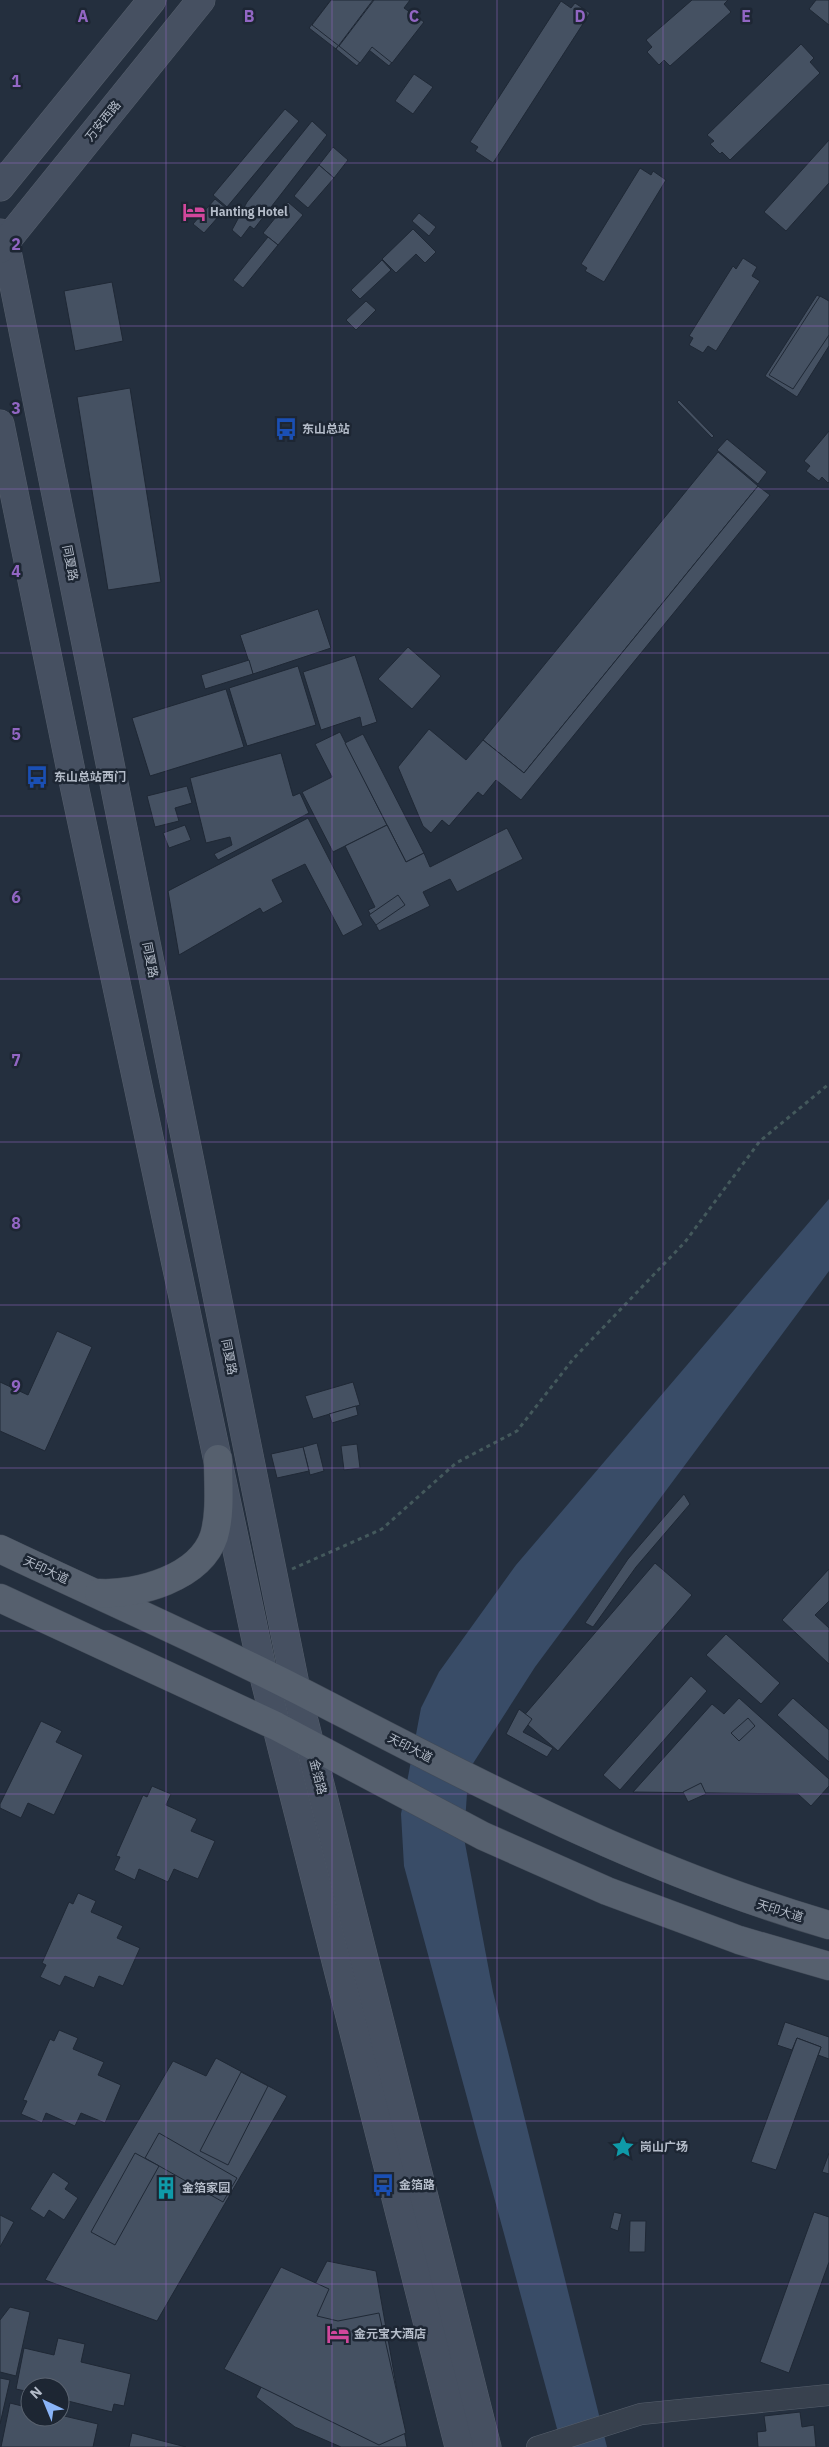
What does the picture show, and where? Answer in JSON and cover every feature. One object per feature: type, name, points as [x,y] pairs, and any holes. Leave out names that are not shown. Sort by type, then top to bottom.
[{"type":"main road","points":[[0,188],[152,0]]},
{"type":"main road","name":"万安西路","points":[[2,241],[201,0]]},
{"type":"main road","name":"同夏路","points":[[2,241],[296,1689]]},
{"type":"main road","points":[[0,424],[71,771],[263,1673],[459,2447]]},
{"type":"main road","points":[[94,1593],[116,1594],[144,1589],[191,1567],[206,1552],[214,1536],[218,1510],[218,1459]]},
{"type":"main road","name":"天印大道","points":[[0,1549],[296,1689],[495,1792],[628,1853],[759,1905],[829,1925]]},
{"type":"main road","points":[[0,1598],[276,1726],[483,1836],[607,1891],[739,1940],[829,1966]]},
{"type":"main road","name":"金箔路","points":[[296,1689],[487,2447]]},
{"type":"street","points":[[537,2447],[641,2414],[829,2395]]},
{"type":"path","points":[[273,1577],[382,1530],[456,1463],[517,1431],[574,1358],[685,1242],[760,1142],[829,1084]]},
{"type":"water","points":[[829,1199],[829,1271],[535,1667],[472,1765],[467,1793],[464,1838],[493,1992],[607,2447],[562,2447],[404,1866],[401,1814],[421,1708],[439,1672],[516,1565]]},
{"type":"building","points":[[331,0],[373,0],[336,49],[309,28]]},
{"type":"building","points":[[331,0],[374,0],[339,46],[312,25]]},
{"type":"building","points":[[373,0],[409,0],[401,11],[421,25],[389,66],[369,50],[357,66],[336,49]]},
{"type":"building","points":[[374,0],[410,0],[404,8],[424,22],[392,63],[372,47],[360,63],[339,46]]},
{"type":"building","points":[[692,0],[728,0],[724,4],[731,12],[670,66],[664,60],[659,65],[647,52],[652,47],[646,40]]},
{"type":"building","points":[[816,0],[829,0],[829,25],[809,9]]},
{"type":"building","points":[[561,1],[571,8],[575,3],[590,13],[493,163],[475,151],[478,147],[470,142]]},
{"type":"building","points":[[801,44],[814,58],[810,62],[820,73],[730,160],[722,152],[720,154],[710,144],[714,141],[707,135]]},
{"type":"building","points":[[414,74],[433,87],[413,114],[395,101]]},
{"type":"building","points":[[285,109],[299,121],[227,207],[213,195]]},
{"type":"building","points":[[312,121],[327,135],[254,229],[250,226],[241,238],[232,230],[247,202]]},
{"type":"building","points":[[829,140],[829,183],[786,231],[764,212]]},
{"type":"building","points":[[333,147],[348,160],[334,178],[319,165]]},
{"type":"building","points":[[319,165],[334,178],[308,208],[294,196]]},
{"type":"building","points":[[640,168],[651,175],[653,171],[666,180],[604,282],[585,271],[587,268],[581,264]]},
{"type":"building","points":[[215,199],[226,208],[204,233],[193,224]]},
{"type":"building","points":[[288,202],[303,215],[278,245],[263,233]]},
{"type":"building","points":[[419,213],[436,227],[429,236],[412,221]]},
{"type":"building","points":[[413,229],[436,252],[425,263],[416,254],[396,273],[382,259]]},
{"type":"building","points":[[268,237],[278,245],[243,288],[233,280]]},
{"type":"building","points":[[743,258],[757,267],[752,276],[760,281],[716,351],[708,346],[703,353],[689,345],[693,338],[689,336],[733,266],[736,269]]},
{"type":"building","points":[[382,260],[391,270],[360,299],[351,290]]},
{"type":"building","points":[[112,282],[123,341],[75,351],[64,291]]},
{"type":"building","points":[[817,295],[829,302],[829,346],[797,397],[765,376]]},
{"type":"building","points":[[820,296],[829,301],[829,335],[793,389],[769,375]]},
{"type":"building","points":[[366,301],[376,310],[356,330],[346,320]]},
{"type":"building","points":[[130,388],[161,582],[108,590],[77,397]]},
{"type":"building","points":[[679,400],[714,436],[712,438],[677,402]]},
{"type":"building","points":[[829,431],[828,483],[822,477],[819,481],[806,471],[810,466],[804,461]]},
{"type":"building","points":[[727,439],[767,472],[758,484],[717,450]]},
{"type":"building","points":[[718,452],[758,486],[524,773],[483,740]]},
{"type":"building","points":[[758,486],[770,495],[521,800],[496,780],[483,796],[478,792],[449,826],[442,820],[431,833],[423,826],[398,767],[429,729],[466,760],[483,740],[524,773]]},
{"type":"building","points":[[318,609],[331,648],[253,674],[240,635]]},
{"type":"building","points":[[408,647],[441,676],[412,709],[378,679]]},
{"type":"building","points":[[355,655],[377,722],[362,727],[360,717],[321,730],[303,672]]},
{"type":"building","points":[[249,660],[253,674],[205,689],[201,675]]},
{"type":"building","points":[[298,666],[316,725],[247,746],[229,688]]},
{"type":"building","points":[[226,689],[244,747],[150,776],[132,718]]},
{"type":"building","points":[[340,732],[387,825],[333,852],[302,792],[332,777],[315,744]]},
{"type":"building","points":[[363,734],[424,853],[406,862],[345,743]]},
{"type":"building","points":[[281,753],[293,796],[300,793],[309,813],[218,860],[214,854],[232,845],[230,837],[206,843],[190,778]]},
{"type":"building","points":[[187,786],[192,803],[175,808],[179,821],[155,827],[147,796]]},
{"type":"building","points":[[308,818],[363,925],[343,936],[305,864],[272,880],[283,902],[263,913],[260,908],[179,955],[168,891]]},
{"type":"building","points":[[185,825],[191,840],[169,848],[163,833]]},
{"type":"building","points":[[387,825],[406,862],[424,853],[430,867],[507,828],[523,859],[457,892],[450,879],[423,892],[430,906],[379,931],[368,910],[375,907],[345,846]]},
{"type":"building","points":[[398,895],[405,905],[376,925],[369,915]]},
{"type":"building","points":[[57,1331],[92,1347],[45,1451],[0,1431],[0,1382],[28,1395]]},
{"type":"building","points":[[353,1382],[360,1405],[313,1419],[305,1396]]},
{"type":"building","points":[[356,1406],[358,1415],[332,1423],[329,1414]]},
{"type":"building","points":[[317,1443],[324,1471],[310,1475],[303,1447]]},
{"type":"building","points":[[357,1444],[360,1468],[344,1470],[341,1446]]},
{"type":"building","points":[[303,1447],[309,1471],[277,1478],[271,1454]]},
{"type":"building","points":[[684,1494],[690,1504],[636,1567],[593,1627],[585,1623],[628,1559]]},
{"type":"building","points":[[655,1563],[692,1595],[558,1751],[521,1719]]},
{"type":"building","points":[[829,1569],[829,1601],[815,1615],[829,1628],[829,1664],[782,1620]]},
{"type":"building","points":[[726,1634],[780,1683],[761,1704],[706,1655]]},
{"type":"building","points":[[691,1676],[707,1691],[620,1790],[603,1775]]},
{"type":"building","points":[[739,1698],[829,1779],[829,1786],[811,1806],[798,1794],[633,1792],[712,1704],[724,1714]]},
{"type":"building","points":[[793,1698],[829,1730],[829,1762],[777,1715]]},
{"type":"building","points":[[519,1709],[532,1719],[523,1732],[553,1748],[547,1757],[506,1734]]},
{"type":"building","points":[[748,1718],[755,1726],[739,1741],[731,1733]]},
{"type":"building","points":[[41,1721],[62,1731],[56,1742],[83,1755],[54,1815],[28,1803],[21,1818],[0,1808],[0,1804]]},
{"type":"building","points":[[701,1783],[706,1794],[688,1802],[683,1792]]},
{"type":"building","points":[[152,1786],[171,1794],[166,1805],[197,1819],[191,1831],[215,1841],[198,1879],[174,1869],[168,1882],[139,1869],[135,1880],[114,1870],[120,1857],[116,1856],[143,1795],[147,1797]]},
{"type":"building","points":[[78,1893],[96,1901],[91,1912],[123,1926],[117,1938],[140,1948],[123,1986],[99,1976],[94,1988],[65,1976],[60,1986],[40,1977],[46,1965],[42,1963],[69,1902],[73,1904]]},
{"type":"building","points":[[785,2022],[829,2037],[829,2059],[818,2055],[821,2047],[797,2038],[792,2050],[777,2045]]},
{"type":"building","points":[[59,2030],[78,2038],[73,2049],[104,2062],[98,2075],[121,2085],[105,2123],[81,2113],[75,2126],[46,2113],[42,2123],[21,2114],[27,2101],[23,2100],[50,2039],[54,2041]]},
{"type":"building","points":[[797,2038],[821,2047],[776,2170],[751,2162]]},
{"type":"building","name":"金箔家园","points":[[216,2058],[287,2096],[157,2321],[45,2280],[173,2061],[206,2076]]},
{"type":"building","points":[[241,2072],[268,2086],[228,2165],[200,2151]]},
{"type":"building","points":[[159,2133],[237,2178],[223,2202],[145,2158]]},
{"type":"building","points":[[135,2153],[159,2166],[115,2245],[91,2232]]},
{"type":"building","points":[[829,2153],[829,2174],[822,2172]]},
{"type":"building","points":[[53,2172],[69,2183],[65,2189],[78,2198],[64,2220],[49,2210],[44,2218],[30,2209]]},
{"type":"building","points":[[614,2212],[622,2214],[618,2231],[610,2228]]},
{"type":"building","points":[[814,2212],[829,2217],[829,2262],[789,2373],[760,2362]]},
{"type":"building","points":[[0,2215],[14,2222],[0,2247]]},
{"type":"building","points":[[630,2221],[646,2221],[645,2252],[629,2252]]},
{"type":"building","name":"金元宝大酒店","points":[[327,2261],[376,2271],[407,2447],[341,2447],[295,2427],[256,2397]]},
{"type":"building","name":"金元宝大酒店","points":[[281,2267],[329,2289],[317,2316],[338,2321],[379,2313],[406,2433],[379,2445],[224,2369]]},
{"type":"building","points":[[10,2307],[30,2312],[16,2376],[0,2372],[0,2320]]},
{"type":"building","points":[[58,2338],[85,2344],[81,2362],[131,2374],[124,2406],[114,2404],[112,2412],[70,2402],[70,2377],[20,2377],[20,2390],[16,2389],[24,2348],[54,2355]]},
{"type":"building","points":[[0,2378],[10,2380],[0,2424]]},
{"type":"building","points":[[10,2403],[20,2406],[20,2427],[70,2427],[70,2417],[98,2424],[93,2447],[1,2447]]},
{"type":"building","points":[[800,2412],[802,2427],[814,2425],[816,2447],[758,2447],[757,2432],[766,2431],[764,2416]]},
{"type":"building","points":[[132,2433],[186,2447],[129,2447]]},
{"type":"place","name":"Hanting Hotel","points":[[194,212]]},
{"type":"place","name":"东山总站","points":[[286,429]]},
{"type":"place","name":"东山总站西门","points":[[37,777]]},
{"type":"place","name":"岗山广场","points":[[623,2147]]},
{"type":"place","name":"金箔路","points":[[383,2185]]},
{"type":"place","name":"金箔家园","points":[[166,2188]]},
{"type":"place","name":"金元宝大酒店","points":[[338,2334]]}]
